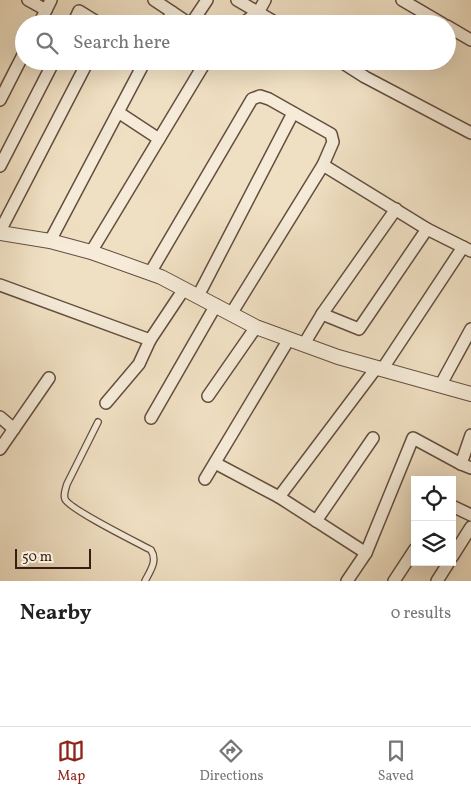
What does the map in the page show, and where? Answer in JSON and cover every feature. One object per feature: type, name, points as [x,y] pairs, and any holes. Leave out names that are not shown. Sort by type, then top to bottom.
[{"type":"street","points":[[28,0],[48,5]]},
{"type":"street","points":[[154,0],[176,15]]},
{"type":"street","points":[[196,15],[206,0]]},
{"type":"street","points":[[237,0],[264,15]]},
{"type":"street","points":[[253,15],[265,0]]},
{"type":"street","points":[[402,0],[428,15]]},
{"type":"street","points":[[456,31],[471,40]]},
{"type":"street","points":[[0,100],[15,70]]},
{"type":"street","points":[[0,166],[49,70]]},
{"type":"street","points":[[83,70],[0,232],[50,241],[91,252],[150,273],[256,327],[338,357],[380,367],[471,394]]},
{"type":"street","points":[[50,241],[140,70]]},
{"type":"street","points":[[91,252],[201,70]]},
{"type":"street","points":[[354,70],[471,133]]},
{"type":"street","points":[[150,273],[252,99],[260,96],[269,99],[330,134],[333,142],[323,165],[230,314]]},
{"type":"street","points":[[118,112],[159,139]]},
{"type":"street","points":[[198,296],[294,113]]},
{"type":"street","points":[[279,497],[380,367],[467,249],[427,229],[323,165]]},
{"type":"street","points":[[304,344],[322,314],[396,209]]},
{"type":"street","points":[[322,314],[359,329],[427,229]]},
{"type":"street","points":[[0,285],[150,340]]},
{"type":"street","points":[[106,403],[139,364],[150,340],[184,289]]},
{"type":"street","points":[[151,418],[216,305]]},
{"type":"street","points":[[208,396],[256,327]]},
{"type":"street","points":[[440,386],[471,329]]},
{"type":"street","points":[[205,479],[289,339]]},
{"type":"street","points":[[0,450],[49,378]]},
{"type":"street","points":[[0,418],[14,429]]},
{"type":"street","points":[[347,581],[366,553],[413,438],[466,466],[471,435]]},
{"type":"street","points":[[316,521],[373,438]]},
{"type":"street","points":[[215,463],[279,497],[366,553]]},
{"type":"street","points":[[456,508],[471,515]]},
{"type":"street","points":[[456,551],[471,527]]},
{"type":"street","points":[[394,581],[411,555]]},
{"type":"street","points":[[437,581],[446,566]]},
{"type":"lane","points":[[98,422],[67,484],[64,493],[65,499],[68,504],[81,512],[152,550],[154,562],[145,581]]}]
